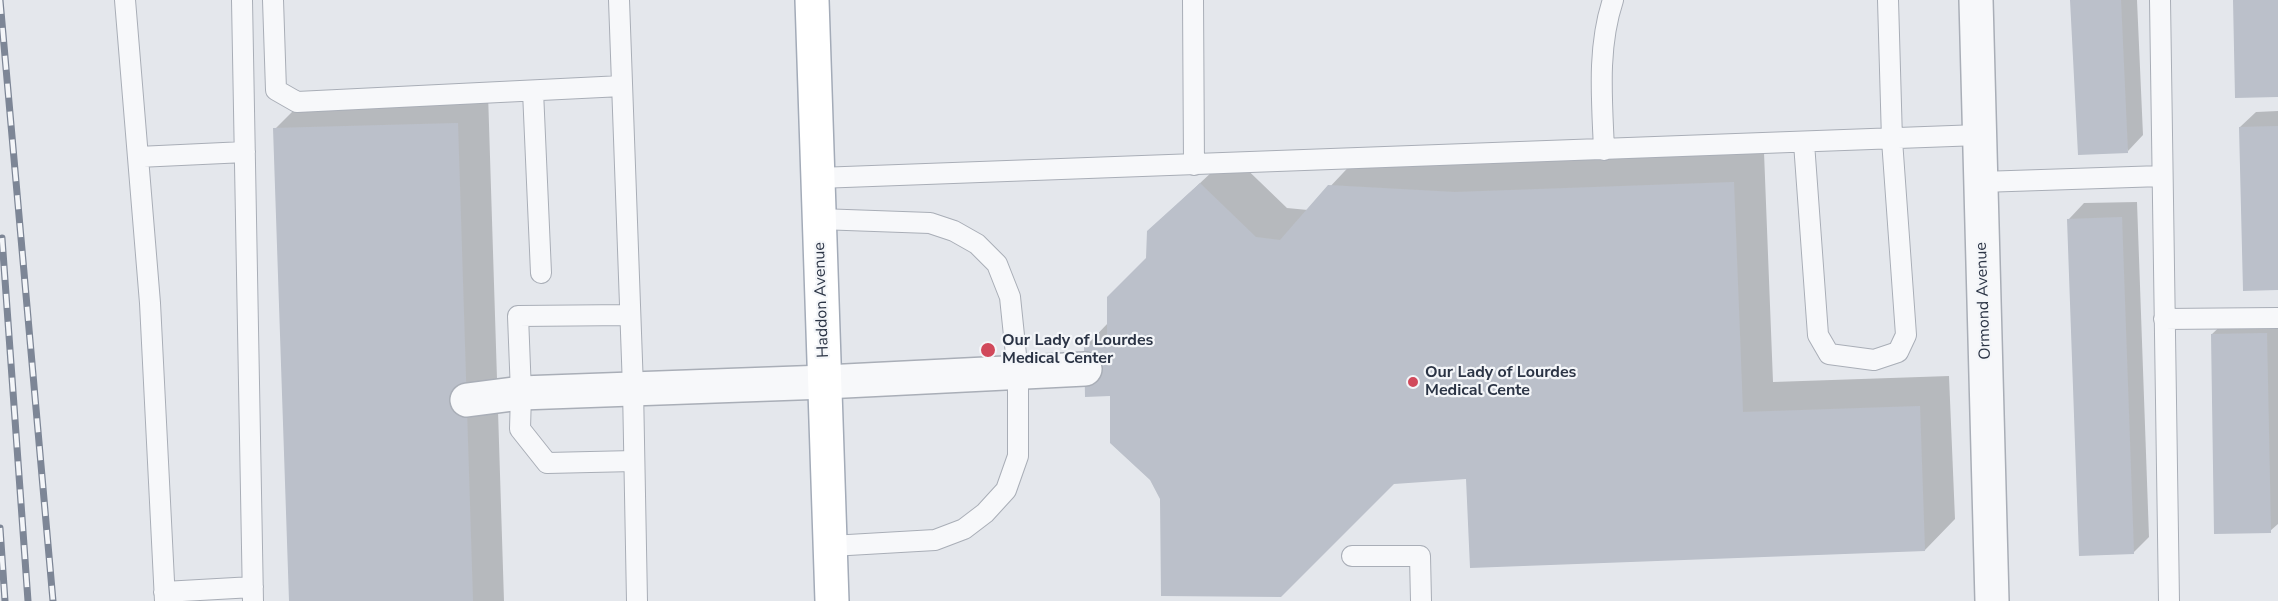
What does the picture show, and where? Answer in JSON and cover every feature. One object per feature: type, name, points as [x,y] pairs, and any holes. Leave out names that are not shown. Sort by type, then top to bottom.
[{"type":"main road","name":"Haddon Avenue","points":[[812,0],[832,601]]},
{"type":"street","name":"Ormond Avenue","points":[[1976,0],[1992,601]]},
{"type":"street","points":[[466,400],[521,393],[1018,374],[1085,369]]},
{"type":"lane","points":[[125,0],[150,303],[165,596],[253,594],[242,0]]},
{"type":"lane","points":[[273,0],[276,90],[297,102],[622,87]]},
{"type":"lane","points":[[619,0],[633,388],[637,601]]},
{"type":"lane","points":[[1193,0],[1194,165]]},
{"type":"lane","points":[[1604,150],[1601,71],[1608,14],[1613,0]]},
{"type":"lane","points":[[1804,143],[1818,335],[1829,354],[1874,360],[1898,352],[1906,335],[1892,140],[1888,0]]},
{"type":"lane","points":[[2160,0],[2169,601]]},
{"type":"lane","points":[[533,91],[541,273]]},
{"type":"lane","points":[[818,178],[1979,135]]},
{"type":"lane","points":[[138,157],[245,152]]},
{"type":"lane","points":[[1981,182],[2162,176]]},
{"type":"lane","points":[[819,219],[930,223],[954,231],[977,244],[997,264],[1010,297],[1018,374],[1018,456],[1006,490],[985,513],[964,529],[935,540],[831,546]]},
{"type":"lane","points":[[630,315],[518,316],[520,429],[547,463],[634,461]]},
{"type":"lane","points":[[2164,319],[2278,318]]},
{"type":"lane","points":[[1352,556],[1420,556],[1421,601]]},
{"type":"building","points":[[2070,0],[2121,0],[2128,153],[2078,155]]},
{"type":"building","points":[[2233,0],[2278,0],[2278,97],[2235,98]]},
{"type":"building","points":[[458,123],[473,601],[289,601],[273,128]]},
{"type":"building","points":[[2278,126],[2278,290],[2243,291],[2239,127]]},
{"type":"building","name":"Our Lady of Lourdes Medical Cente","points":[[1734,182],[1743,412],[1920,406],[1925,551],[1470,568],[1466,479],[1394,484],[1281,597],[1161,596],[1160,499],[1150,480],[1110,443],[1110,396],[1085,397],[1084,345],[1107,344],[1107,297],[1146,258],[1147,231],[1200,183],[1256,237],[1280,240],[1328,185],[1455,192]]},
{"type":"building","points":[[2122,217],[2134,554],[2079,556],[2067,219]]},
{"type":"building","points":[[2267,333],[2271,533],[2214,534],[2211,334]]},
{"type":"railway","points":[[0,0],[53,601]]},
{"type":"railway","points":[[2,238],[28,601]]},
{"type":"railway","points":[[0,528],[5,601]]},
{"type":"place","name":"Our Lady of Lourdes Medical Center","points":[[988,350]]},
{"type":"place","name":"Our Lady of Lourdes Medical Cente","points":[[1413,382]]}]
